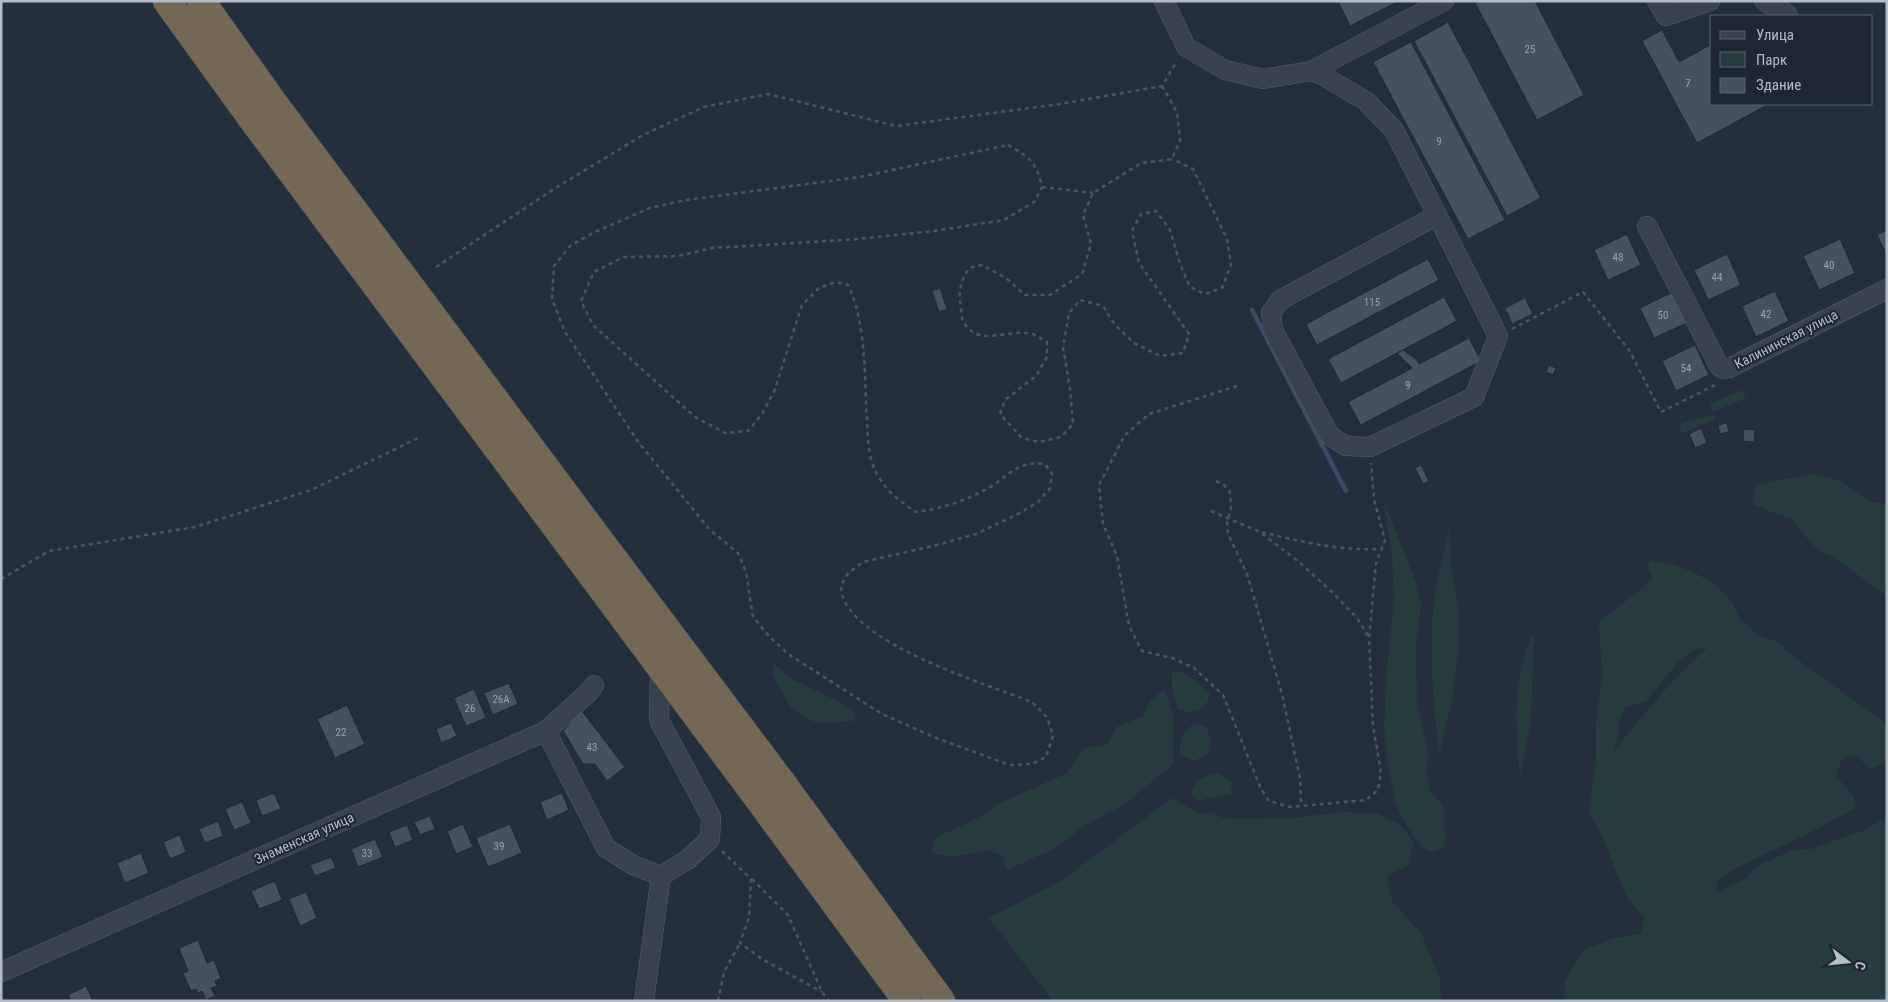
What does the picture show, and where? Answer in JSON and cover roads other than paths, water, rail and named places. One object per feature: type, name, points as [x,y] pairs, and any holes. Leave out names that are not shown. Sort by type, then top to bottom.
[{"type":"highway","points":[[167,1],[252,120],[660,665],[907,1001]]},
{"type":"highway","points":[[202,1],[272,100],[602,544],[780,779],[941,1001]]},
{"type":"street","points":[[1164,1],[1186,47],[1225,70],[1263,79],[1311,71],[1444,1]]},
{"type":"street","points":[[1658,1],[1666,16],[1710,1]]},
{"type":"street","points":[[1764,1],[1787,15]]},
{"type":"street","points":[[1311,71],[1320,74],[1366,101],[1394,130],[1498,336],[1474,396],[1370,447],[1346,446],[1330,436],[1273,330],[1271,313],[1280,300],[1436,216]]},
{"type":"street","name":"Калининская улица","points":[[1648,226],[1718,366],[1723,369],[1729,368],[1887,289]]},
{"type":"street","points":[[660,665],[659,720],[711,816],[710,839],[687,860],[661,876]]},
{"type":"street","name":"Знаменская улица","points":[[1,972],[546,731],[590,691],[594,684]]},
{"type":"street","points":[[546,731],[606,848],[633,865],[661,876]]},
{"type":"street","points":[[644,1001],[661,876]]},
{"type":"waterway","points":[[1252,310],[1346,491]]}]
